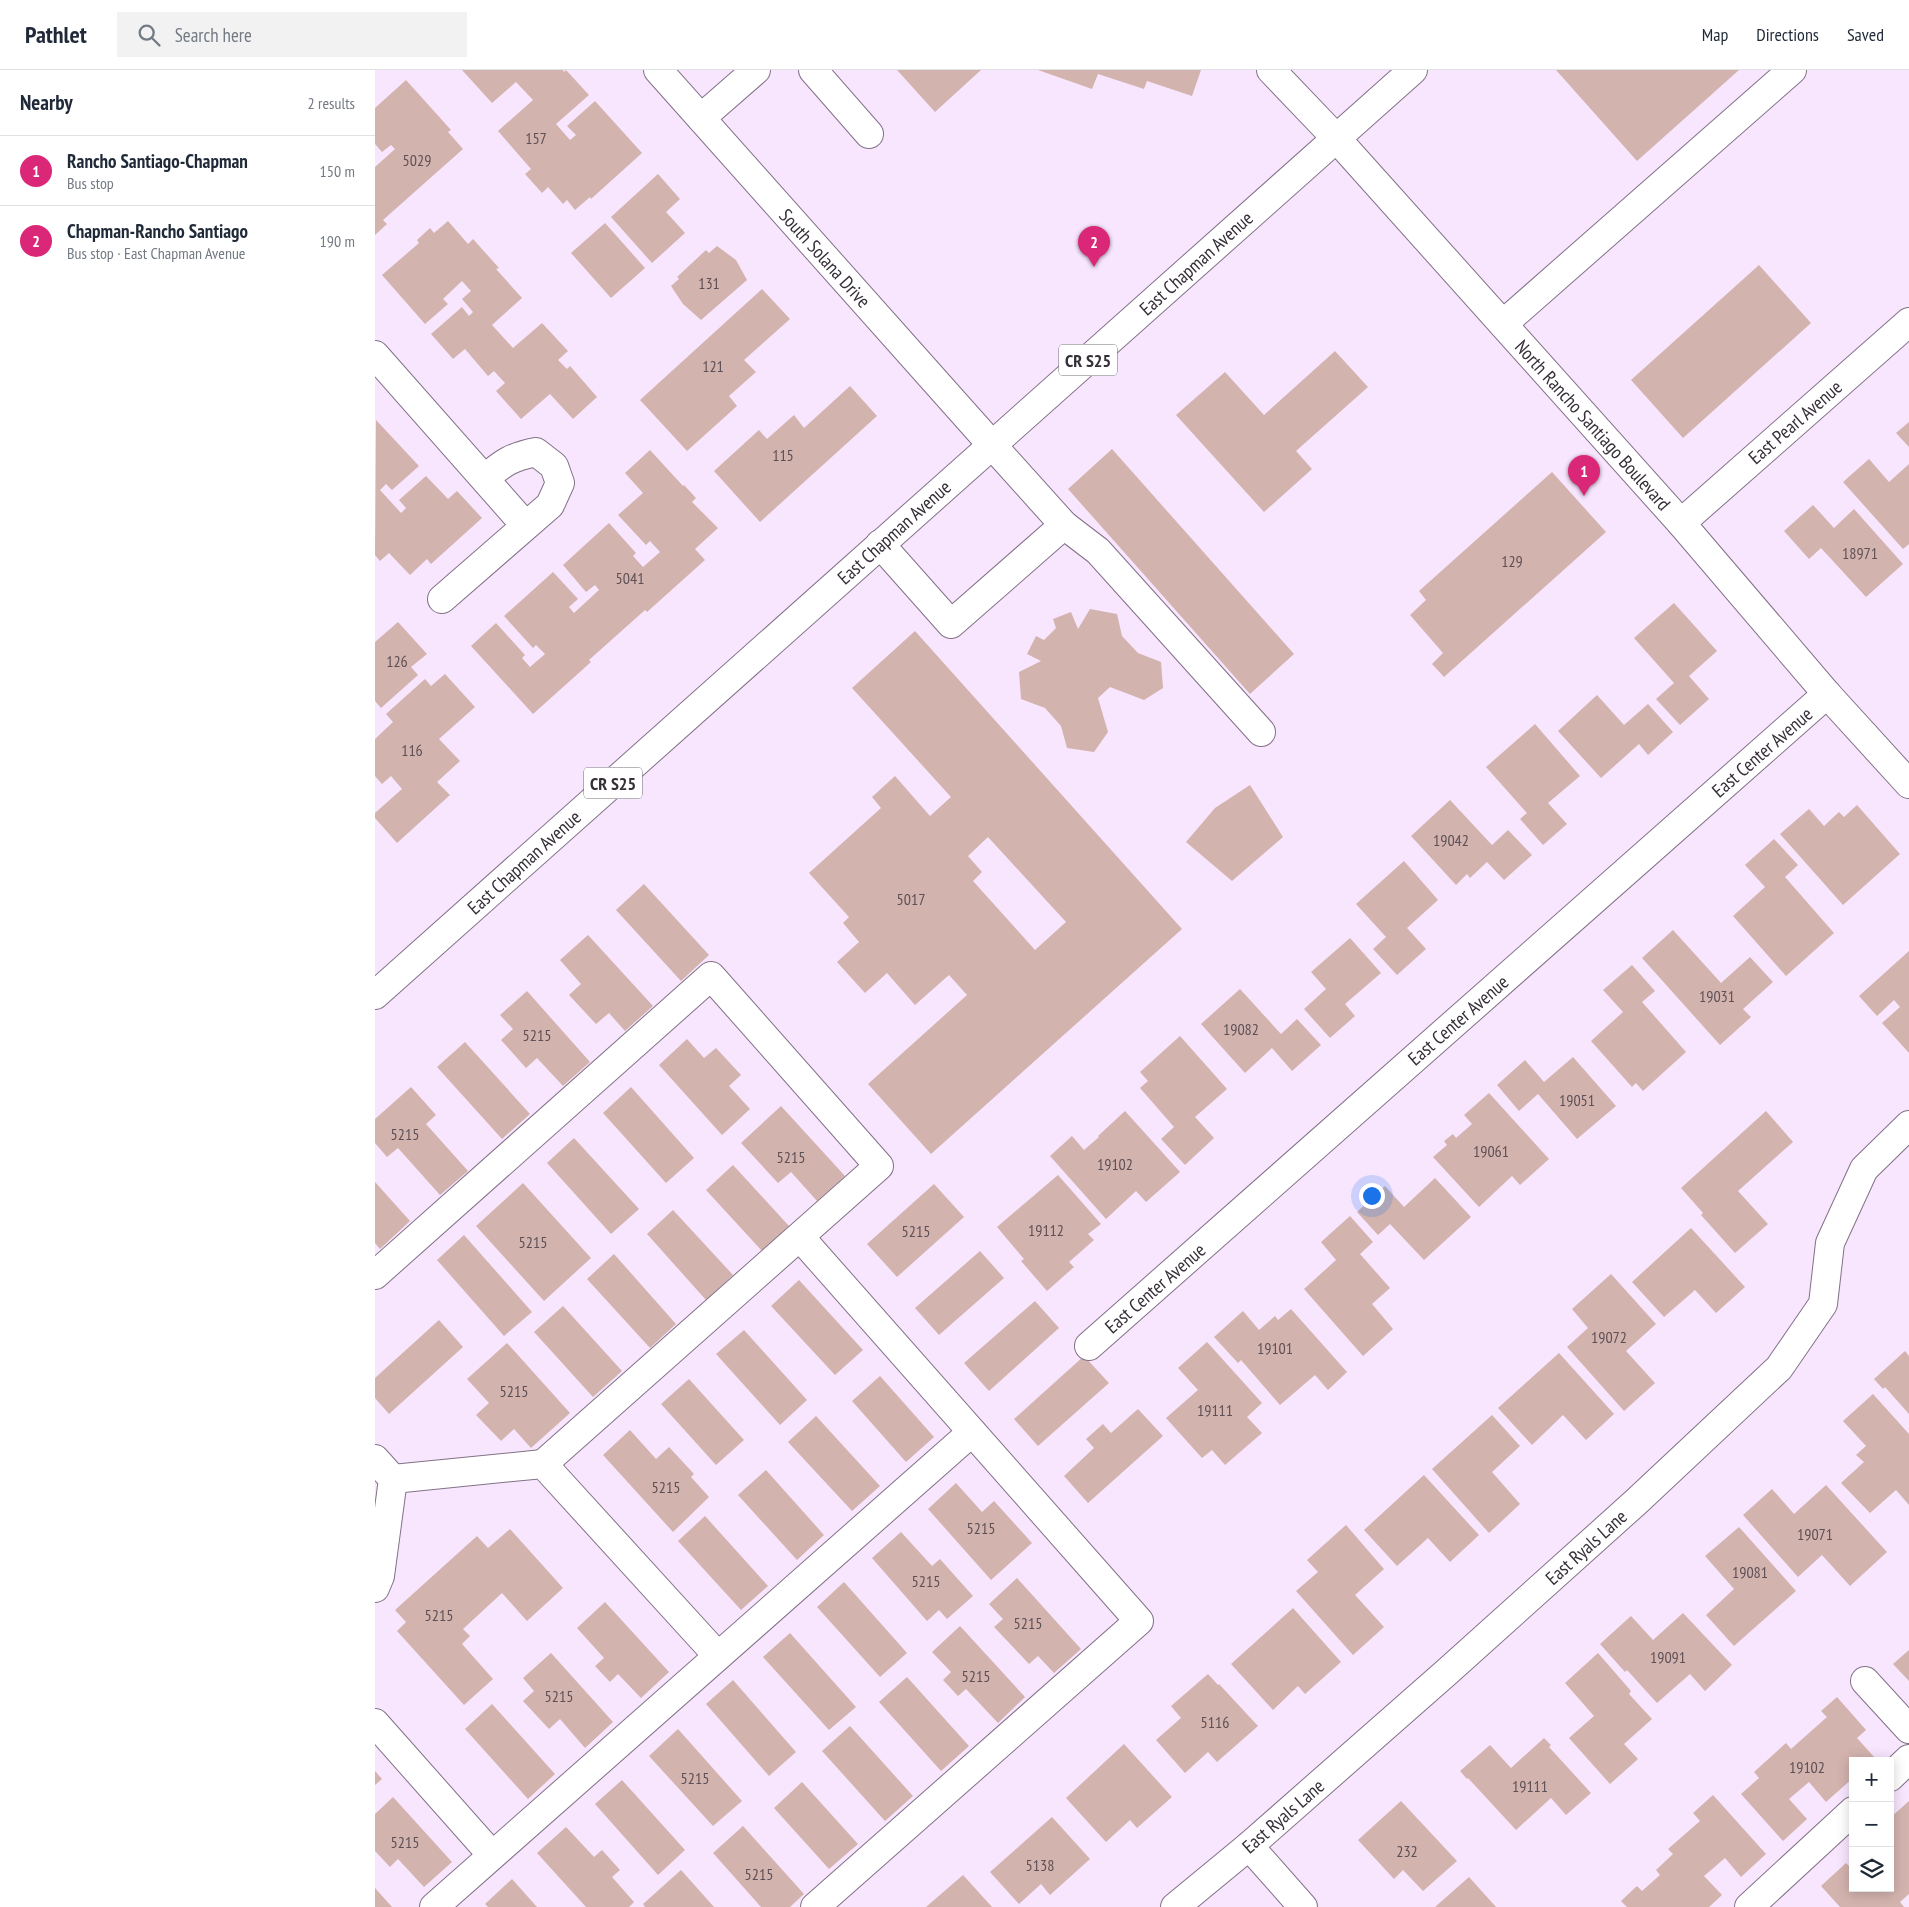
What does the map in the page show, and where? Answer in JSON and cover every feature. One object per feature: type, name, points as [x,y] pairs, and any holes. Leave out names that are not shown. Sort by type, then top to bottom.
[{"type":"street","name":"South Solana Drive","points":[[658,70],[992,445],[1065,525],[1098,551],[1261,732]]},
{"type":"street","points":[[701,118],[756,70]]},
{"type":"street","points":[[813,70],[869,134]]},
{"type":"street","name":"North Rancho Santiago Boulevard","points":[[1271,70],[1336,138],[1681,523],[1827,694],[1909,784]]},
{"type":"street","name":"East Chapman Avenue","points":[[375,994],[1413,70]]},
{"type":"street","points":[[1503,324],[1792,70]]},
{"type":"street","name":"East Pearl Avenue","points":[[1681,523],[1909,322]]},
{"type":"street","points":[[375,355],[525,525]]},
{"type":"street","points":[[442,599],[550,505],[561,483],[554,466],[536,452],[516,456],[498,466],[485,479]]},
{"type":"street","points":[[881,544],[951,624],[1065,525]]},
{"type":"street","name":"East Center Avenue","points":[[1089,1346],[1827,694]]},
{"type":"street","points":[[375,1275],[711,976],[879,1166],[543,1464],[393,1479]]},
{"type":"street","name":"East Ryals Lane","points":[[1175,1907],[1249,1846],[1449,1671],[1779,1368],[1823,1304],[1830,1243],[1864,1169],[1909,1126]]},
{"type":"street","points":[[799,1237],[1139,1621],[815,1907]]},
{"type":"street","points":[[434,1907],[972,1432]]},
{"type":"street","points":[[375,1459],[393,1479],[380,1576],[375,1588]]},
{"type":"street","points":[[543,1464],[718,1656]]},
{"type":"street","points":[[1865,1681],[1909,1729]]},
{"type":"street","points":[[375,1723],[492,1855]]},
{"type":"street","points":[[1894,1773],[1909,1760]]},
{"type":"street","points":[[1749,1907],[1849,1815]]},
{"type":"street","points":[[1249,1846],[1303,1907]]},
{"type":"building","points":[[462,70],[563,70],[564,72],[566,70],[589,95],[556,124],[570,140],[576,135],[567,126],[595,101],[642,153],[591,199],[590,197],[575,210],[567,200],[563,204],[548,187],[542,193],[525,174],[531,169],[498,131],[533,100],[516,82],[492,103]]},
{"type":"building","points":[[897,70],[981,70],[935,112]]},
{"type":"building","points":[[1038,70],[1201,70],[1192,96],[1147,81],[1144,89],[1098,74],[1092,89]]},
{"type":"building","points":[[1556,70],[1739,70],[1637,161]]},
{"type":"building","points":[[406,80],[451,130],[448,132],[463,149],[383,220],[387,224],[375,235],[375,167],[395,149],[391,145],[382,152],[375,144],[375,108]]},
{"type":"building","points":[[658,174],[680,199],[666,212],[685,233],[652,263],[611,217]]},
{"type":"building","points":[[448,221],[468,244],[473,239],[522,298],[492,325],[513,348],[542,323],[568,351],[558,360],[567,369],[570,366],[597,397],[573,419],[550,394],[521,419],[496,391],[505,383],[494,371],[488,376],[465,349],[453,359],[431,334],[462,307],[469,316],[473,312],[462,299],[471,291],[462,281],[443,299],[448,304],[425,324],[382,275],[419,243],[417,240],[430,228],[434,233]]},
{"type":"building","points":[[605,223],[645,268],[611,298],[571,253]]},
{"type":"building","points":[[717,246],[736,260],[747,280],[701,320],[683,304],[671,286],[679,279],[677,277],[706,250],[709,253]]},
{"type":"building","points":[[1759,265],[1811,323],[1683,438],[1631,380]]},
{"type":"building","points":[[762,289],[790,319],[744,360],[756,372],[729,396],[737,406],[687,451],[640,400]]},
{"type":"building","points":[[1335,351],[1368,387],[1296,451],[1312,469],[1264,512],[1176,415],[1225,372],[1264,415]]},
{"type":"building","points":[[850,386],[877,416],[760,522],[714,471],[759,430],[767,439],[794,415],[804,428]]},
{"type":"building","points":[[376,420],[419,466],[392,490],[386,484],[380,490],[401,513],[406,508],[399,500],[426,476],[448,499],[457,491],[482,518],[431,564],[427,559],[410,575],[389,553],[380,561],[375,555]]},
{"type":"building","points":[[1909,422],[1909,447],[1896,433]]},
{"type":"building","points":[[1112,449],[1294,654],[1250,694],[1068,489]]},
{"type":"building","points":[[650,450],[696,498],[692,502],[718,528],[695,549],[705,560],[647,612],[645,610],[589,660],[591,662],[533,714],[471,646],[496,623],[525,655],[522,658],[530,667],[545,654],[536,645],[533,648],[504,616],[553,572],[578,599],[569,607],[574,613],[599,590],[595,585],[586,592],[563,565],[609,523],[636,553],[633,556],[643,567],[660,552],[650,541],[646,545],[618,515],[643,493],[625,473]]},
{"type":"building","points":[[1869,459],[1889,482],[1909,464],[1909,544],[1903,549],[1843,482]]},
{"type":"building","points":[[1552,472],[1606,532],[1444,677],[1432,664],[1443,653],[1410,615],[1426,600],[1419,591]]},
{"type":"building","points":[[1813,505],[1834,528],[1854,509],[1903,564],[1866,597],[1821,548],[1809,559],[1784,531]]},
{"type":"building","points":[[1674,603],[1717,651],[1689,676],[1709,699],[1680,725],[1656,699],[1674,683],[1634,638]]},
{"type":"building","points":[[1090,609],[1117,614],[1122,636],[1138,653],[1161,662],[1163,688],[1144,700],[1110,687],[1098,698],[1108,732],[1094,752],[1067,748],[1061,726],[1045,708],[1021,699],[1019,672],[1041,661],[1027,654],[1036,636],[1044,640],[1056,628],[1053,619],[1071,612],[1078,629]]},
{"type":"building","points":[[398,622],[427,654],[411,667],[418,675],[381,708],[375,701],[375,642]]},
{"type":"building","points":[[915,631],[1182,929],[931,1154],[868,1084],[967,995],[949,975],[915,1005],[887,973],[865,993],[837,962],[859,942],[843,923],[849,917],[809,873],[881,808],[872,797],[895,776],[930,816],[951,797],[852,688]],"holes":[[[988,837],[1066,922],[1035,950],[973,881],[982,872],[968,856]]]},
{"type":"building","points":[[445,674],[475,707],[439,739],[460,761],[437,782],[450,795],[397,843],[375,818],[375,813],[402,789],[391,776],[382,784],[375,776],[375,739],[393,722],[386,714],[425,679],[431,686]]},
{"type":"building","points":[[1597,695],[1624,725],[1648,704],[1673,732],[1648,755],[1639,744],[1601,778],[1558,731]]},
{"type":"building","points":[[1535,724],[1580,776],[1548,803],[1567,824],[1543,845],[1520,819],[1527,813],[1486,767]]},
{"type":"building","points":[[1250,785],[1283,837],[1232,881],[1186,842],[1215,808]]},
{"type":"building","points":[[1450,800],[1492,845],[1508,830],[1532,855],[1504,880],[1487,862],[1470,878],[1467,874],[1456,885],[1411,836]]},
{"type":"building","points":[[1857,805],[1900,854],[1843,905],[1780,834],[1809,809],[1824,826],[1839,812],[1844,817]]},
{"type":"building","points":[[1774,839],[1798,865],[1785,877],[1834,933],[1786,976],[1733,916],[1765,887],[1745,865]]},
{"type":"building","points":[[1404,861],[1438,900],[1407,928],[1426,949],[1397,975],[1373,949],[1386,937],[1356,904]]},
{"type":"building","points":[[644,884],[709,955],[681,981],[616,910]]},
{"type":"building","points":[[1673,930],[1721,983],[1750,957],[1773,982],[1743,1009],[1751,1017],[1720,1045],[1642,958]]},
{"type":"building","points":[[588,935],[653,1006],[625,1031],[609,1013],[596,1024],[569,995],[581,984],[560,960]]},
{"type":"building","points":[[1350,938],[1381,973],[1345,1004],[1355,1016],[1330,1038],[1304,1009],[1326,989],[1311,972]]},
{"type":"building","points":[[1909,951],[1909,1053],[1882,1023],[1900,1007],[1894,1000],[1877,1016],[1859,996]]},
{"type":"building","points":[[1632,965],[1655,991],[1642,1002],[1686,1052],[1643,1091],[1636,1083],[1632,1087],[1591,1041],[1623,1012],[1603,990]]},
{"type":"building","points":[[1240,989],[1281,1034],[1297,1019],[1321,1045],[1292,1071],[1272,1048],[1245,1073],[1201,1024]]},
{"type":"building","points":[[527,991],[590,1062],[563,1086],[537,1058],[526,1068],[501,1040],[513,1029],[500,1015]]},
{"type":"building","points":[[1180,1036],[1227,1089],[1195,1117],[1214,1138],[1185,1165],[1161,1139],[1174,1127],[1140,1088],[1148,1081],[1140,1072]]},
{"type":"building","points":[[687,1039],[704,1058],[716,1048],[741,1075],[729,1086],[750,1109],[722,1135],[659,1065]]},
{"type":"building","points":[[465,1042],[530,1114],[502,1139],[437,1067]]},
{"type":"building","points":[[1573,1057],[1616,1106],[1577,1139],[1538,1094],[1519,1111],[1497,1085],[1525,1060],[1544,1082]]},
{"type":"building","points":[[411,1087],[436,1115],[426,1124],[468,1171],[440,1195],[398,1148],[387,1157],[375,1143],[375,1119]]},
{"type":"building","points":[[631,1087],[694,1158],[666,1183],[603,1113]]},
{"type":"building","points":[[1489,1093],[1549,1159],[1520,1185],[1512,1176],[1479,1207],[1433,1157],[1447,1145],[1444,1141],[1453,1134],[1456,1138],[1472,1124],[1464,1115]]},
{"type":"building","points":[[781,1106],[845,1176],[817,1201],[791,1172],[778,1183],[741,1143]]},
{"type":"building","points":[[1125,1111],[1180,1172],[1146,1202],[1136,1191],[1106,1219],[1050,1156],[1072,1136],[1084,1150]]},
{"type":"building","points":[[1766,1111],[1793,1142],[1738,1191],[1768,1224],[1735,1253],[1701,1215],[1703,1213],[1681,1188]]},
{"type":"building","points":[[574,1138],[639,1209],[611,1234],[547,1163]]},
{"type":"building","points":[[733,1165],[789,1226],[762,1251],[706,1190]]},
{"type":"building","points":[[1058,1175],[1101,1224],[1088,1234],[1094,1240],[1069,1262],[1074,1267],[1047,1291],[1021,1261],[1024,1259],[997,1227]]},
{"type":"building","points":[[1435,1178],[1471,1217],[1424,1260],[1390,1224],[1378,1235],[1357,1212],[1385,1186],[1404,1207]]},
{"type":"building","points":[[375,1182],[410,1221],[380,1249],[375,1243]]},
{"type":"building","points":[[523,1183],[591,1258],[544,1301],[476,1226]]},
{"type":"building","points":[[934,1184],[964,1217],[897,1277],[867,1244]]},
{"type":"building","points":[[673,1210],[733,1275],[706,1300],[647,1234]]},
{"type":"building","points":[[1350,1216],[1373,1242],[1360,1254],[1390,1288],[1372,1304],[1393,1329],[1363,1356],[1304,1289],[1336,1260],[1321,1242]]},
{"type":"building","points":[[1691,1228],[1745,1287],[1716,1313],[1695,1290],[1664,1317],[1632,1282]]},
{"type":"building","points":[[464,1235],[532,1312],[504,1336],[437,1260]]},
{"type":"building","points":[[980,1251],[1004,1278],[939,1335],[915,1308]]},
{"type":"building","points":[[614,1254],[676,1324],[650,1348],[587,1279]]},
{"type":"building","points":[[1611,1274],[1656,1324],[1626,1351],[1655,1383],[1624,1411],[1567,1347],[1588,1328],[1572,1309]]},
{"type":"building","points":[[799,1280],[863,1350],[835,1375],[771,1306]]},
{"type":"building","points":[[1035,1301],[1059,1328],[989,1391],[964,1363]]},
{"type":"building","points":[[563,1306],[622,1371],[593,1397],[534,1332]]},
{"type":"building","points":[[1291,1309],[1347,1372],[1328,1390],[1315,1375],[1280,1405],[1241,1360],[1238,1363],[1214,1337],[1243,1311],[1259,1330],[1275,1316],[1278,1320]]},
{"type":"building","points":[[439,1320],[463,1347],[389,1414],[375,1398],[375,1378]]},
{"type":"building","points":[[744,1330],[807,1400],[780,1425],[716,1354]]},
{"type":"building","points":[[1207,1342],[1262,1403],[1247,1417],[1262,1433],[1225,1465],[1212,1450],[1202,1458],[1166,1418],[1198,1390],[1178,1368]]},
{"type":"building","points":[[507,1343],[570,1413],[531,1448],[514,1429],[501,1441],[476,1415],[489,1403],[467,1379]]},
{"type":"building","points":[[1905,1351],[1909,1356],[1909,1414],[1885,1387],[1883,1389],[1874,1379]]},
{"type":"building","points":[[1559,1353],[1614,1414],[1586,1440],[1563,1415],[1532,1445],[1498,1408]]},
{"type":"building","points":[[1084,1356],[1109,1383],[1038,1446],[1014,1419]]},
{"type":"building","points":[[880,1376],[934,1437],[906,1462],[852,1401]]},
{"type":"building","points":[[689,1379],[744,1440],[716,1465],[661,1404]]},
{"type":"building","points":[[1873,1394],[1909,1434],[1909,1505],[1896,1490],[1870,1513],[1841,1483],[1864,1462],[1856,1455],[1866,1446],[1843,1421]]},
{"type":"building","points":[[1138,1409],[1163,1436],[1088,1503],[1064,1476],[1094,1448],[1086,1439],[1103,1424],[1111,1433]]},
{"type":"building","points":[[1492,1415],[1520,1446],[1492,1472],[1520,1504],[1489,1533],[1432,1469]]},
{"type":"building","points":[[816,1416],[880,1486],[852,1511],[788,1442]]},
{"type":"building","points":[[630,1430],[656,1459],[669,1447],[694,1474],[691,1477],[709,1497],[673,1532],[603,1455]]},
{"type":"building","points":[[766,1470],[824,1535],[797,1560],[738,1495]]},
{"type":"building","points":[[1424,1475],[1479,1535],[1450,1562],[1428,1538],[1397,1566],[1364,1530]]},
{"type":"building","points":[[956,1483],[982,1512],[994,1501],[1032,1543],[991,1580],[928,1509]]},
{"type":"building","points":[[1826,1485],[1887,1552],[1850,1586],[1822,1555],[1798,1577],[1743,1515],[1772,1489],[1794,1514]]},
{"type":"building","points":[[705,1516],[768,1586],[741,1610],[678,1541]]},
{"type":"building","points":[[1346,1525],[1384,1569],[1355,1595],[1384,1627],[1353,1655],[1296,1591],[1318,1572],[1307,1560]]},
{"type":"building","points":[[1739,1527],[1796,1591],[1734,1646],[1706,1615],[1734,1589],[1705,1556]]},
{"type":"building","points":[[510,1529],[563,1588],[527,1621],[502,1593],[463,1629],[470,1636],[462,1644],[493,1679],[464,1705],[397,1631],[406,1622],[395,1610],[477,1536],[488,1548]]},
{"type":"building","points":[[901,1532],[932,1566],[940,1559],[973,1596],[947,1619],[939,1610],[927,1621],[872,1558]]},
{"type":"building","points":[[1017,1578],[1081,1649],[1054,1673],[1038,1656],[1029,1664],[994,1627],[1003,1619],[989,1604]]},
{"type":"building","points":[[844,1582],[907,1653],[880,1677],[817,1607]]},
{"type":"building","points":[[605,1602],[669,1672],[641,1698],[618,1674],[610,1682],[595,1666],[604,1658],[577,1628]]},
{"type":"building","points":[[1293,1608],[1341,1662],[1305,1694],[1298,1686],[1273,1710],[1231,1664]]},
{"type":"building","points":[[1683,1613],[1732,1665],[1705,1691],[1690,1674],[1657,1703],[1600,1644],[1631,1616],[1653,1640]]},
{"type":"building","points":[[960,1626],[1025,1697],[998,1723],[966,1689],[958,1696],[943,1680],[951,1672],[932,1652]]},
{"type":"building","points":[[790,1633],[856,1707],[829,1730],[763,1657]]},
{"type":"building","points":[[1909,1650],[1909,1681],[1893,1664]]},
{"type":"building","points":[[551,1653],[613,1722],[585,1748],[560,1719],[549,1729],[523,1701],[534,1691],[523,1678]]},
{"type":"building","points":[[1598,1653],[1631,1691],[1629,1694],[1652,1719],[1624,1744],[1638,1759],[1610,1784],[1569,1738],[1594,1716],[1565,1683]]},
{"type":"building","points":[[1208,1674],[1258,1726],[1217,1762],[1208,1752],[1185,1773],[1156,1740],[1181,1718],[1171,1706]]},
{"type":"building","points":[[907,1677],[969,1746],[941,1771],[879,1702]]},
{"type":"building","points":[[733,1680],[796,1752],[769,1776],[706,1704]]},
{"type":"building","points":[[1837,1697],[1866,1730],[1857,1738],[1874,1757],[1849,1757],[1849,1782],[1826,1802],[1809,1782],[1789,1799],[1807,1819],[1783,1841],[1741,1794],[1759,1778],[1754,1772],[1786,1743],[1791,1749],[1827,1717],[1821,1711]]},
{"type":"building","points":[[492,1704],[555,1774],[528,1799],[465,1729]]},
{"type":"building","points":[[850,1726],[913,1796],[885,1821],[822,1751]]},
{"type":"building","points":[[678,1729],[742,1801],[713,1826],[649,1756]]},
{"type":"building","points":[[1544,1738],[1551,1745],[1549,1747],[1591,1793],[1566,1815],[1551,1798],[1516,1830],[1460,1771],[1490,1745],[1511,1768]]},
{"type":"building","points":[[1124,1744],[1172,1797],[1137,1828],[1130,1820],[1106,1842],[1066,1798]]},
{"type":"building","points":[[375,1771],[382,1779],[375,1785]]},
{"type":"building","points":[[622,1780],[685,1850],[658,1875],[595,1804]]},
{"type":"building","points":[[802,1782],[858,1844],[829,1869],[774,1808]]},
{"type":"building","points":[[1713,1795],[1766,1854],[1741,1877],[1725,1858],[1704,1876],[1722,1895],[1709,1907],[1627,1907],[1621,1901],[1637,1886],[1642,1891],[1660,1875],[1656,1870],[1673,1854],[1668,1849],[1700,1821],[1693,1813]]},
{"type":"building","points":[[393,1797],[452,1862],[424,1887],[398,1859],[390,1867],[375,1851],[375,1814]]},
{"type":"building","points":[[1401,1801],[1457,1861],[1423,1891],[1403,1870],[1394,1879],[1358,1840]]},
{"type":"building","points":[[1909,1801],[1909,1894],[1900,1902],[1904,1907],[1840,1907],[1821,1886],[1846,1863],[1849,1866],[1849,1892],[1894,1892],[1894,1814]]},
{"type":"building","points":[[1052,1817],[1090,1859],[1050,1895],[1041,1884],[1019,1904],[990,1872]]},
{"type":"building","points":[[743,1826],[804,1894],[790,1907],[761,1907],[713,1853]]},
{"type":"building","points":[[566,1827],[594,1857],[602,1850],[620,1870],[612,1877],[634,1902],[629,1907],[586,1907],[537,1853]]},
{"type":"building","points":[[681,1870],[714,1907],[645,1907],[643,1904]]},
{"type":"building","points":[[963,1875],[992,1907],[926,1907]]},
{"type":"building","points":[[1469,1877],[1496,1907],[1435,1907]]},
{"type":"building","points":[[512,1879],[537,1907],[488,1907],[485,1904]]},
{"type":"building","points":[[375,1888],[392,1907],[375,1907]]},
{"type":"place","name":"Chapman-Rancho Santiago","points":[[1094,267]]},
{"type":"place","name":"Rancho Santiago-Chapman","points":[[1584,496]]}]
